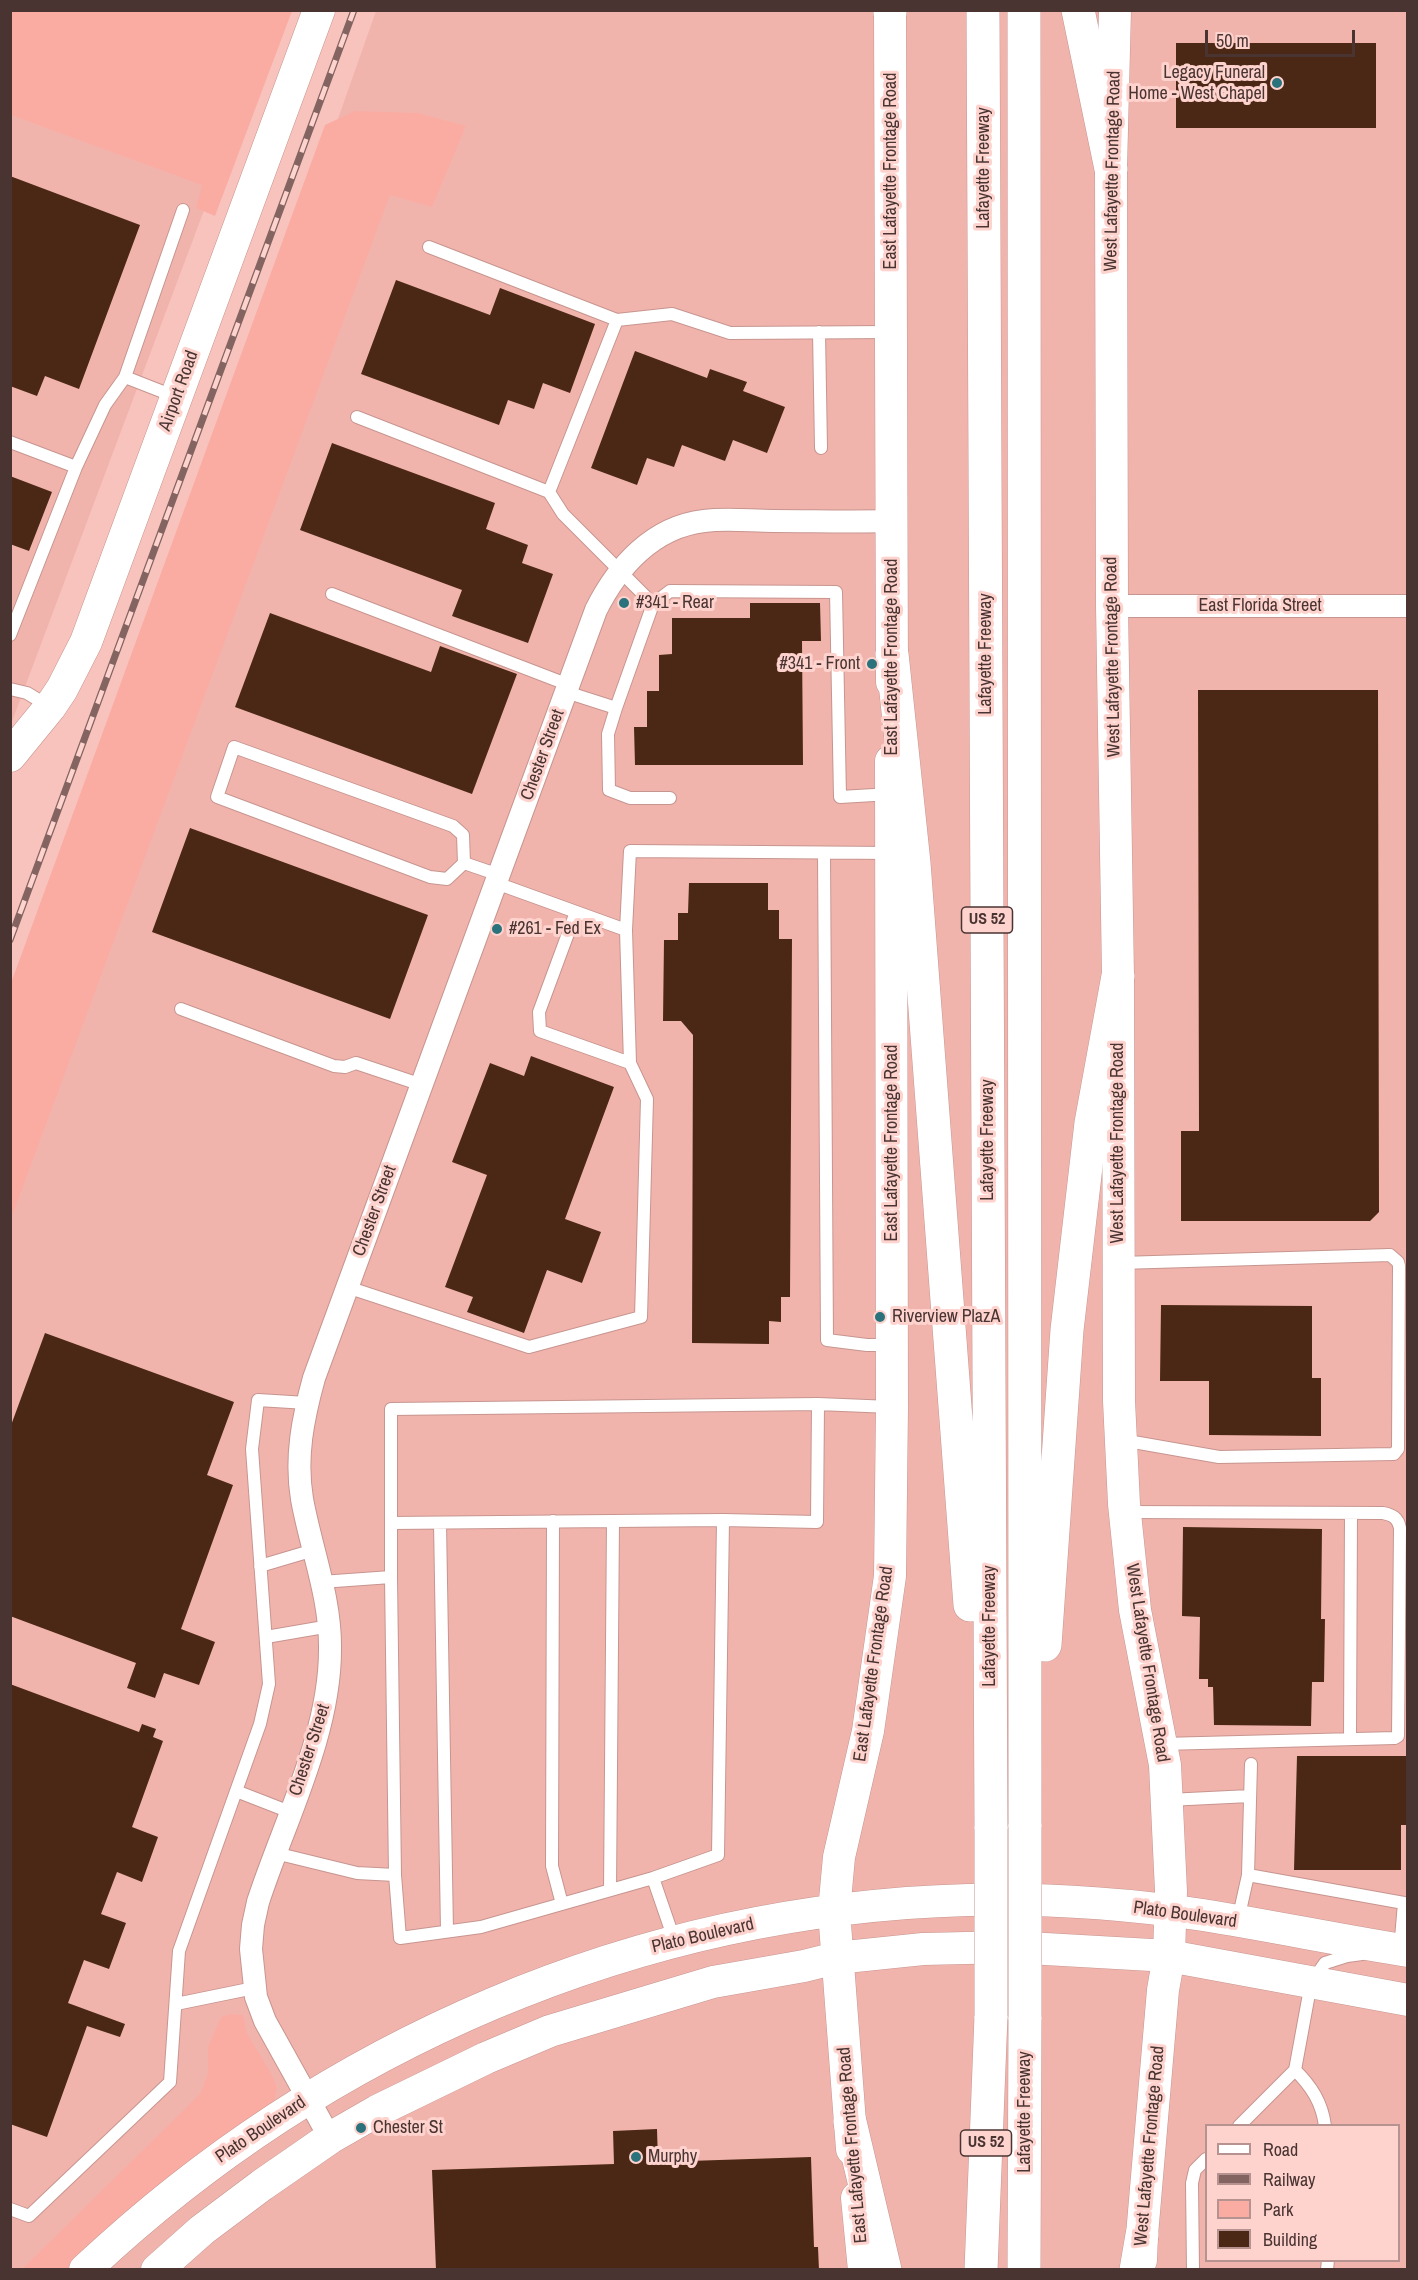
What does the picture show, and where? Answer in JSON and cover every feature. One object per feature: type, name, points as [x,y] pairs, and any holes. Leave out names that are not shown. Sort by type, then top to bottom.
[{"type":"highway","name":"Lafayette Freeway","points":[[981,2270],[992,2016],[983,10]]},
{"type":"highway","name":"Lafayette Freeway","points":[[1024,10],[1024,2270]]},
{"type":"highway","points":[[1078,10],[1111,169]]},
{"type":"highway","points":[[892,654],[902,853],[991,1817]]},
{"type":"highway","points":[[1025,1816],[1044,1656],[1067,1330],[1091,1123],[1118,976]]},
{"type":"highway","points":[[850,2122],[885,2270]]},
{"type":"highway","points":[[1136,2270],[1142,2235]]},
{"type":"main road","name":"Airport Road","points":[[10,756],[62,689],[86,642],[319,10]]},
{"type":"main road","name":"West Lafayette Frontage Road","points":[[1115,10],[1111,169],[1112,606],[1118,976],[1119,1401],[1125,1512],[1135,1610],[1165,1765],[1170,1911],[1169,1956],[1163,1990],[1141,2270]]},
{"type":"main road","name":"East Lafayette Frontage Road","points":[[864,2270],[836,1958],[834,1911],[839,1857],[868,1731],[890,1576],[892,1345],[902,853],[891,794],[890,11]]},
{"type":"main road","name":"Plato Boulevard","points":[[85,2270],[163,2199],[308,2097],[426,2033],[483,2006],[548,1981],[638,1951],[675,1942],[776,1920],[834,1911],[969,1900],[1070,1902],[1170,1911],[1404,1951]]},
{"type":"main road","points":[[157,2270],[202,2229],[262,2185],[330,2138],[377,2111],[486,2058],[550,2031],[713,1982],[836,1958],[923,1949],[1010,1947],[1169,1956],[1407,2000]]},
{"type":"street","name":"Chester Street","points":[[330,2138],[265,2021],[254,1988],[251,1950],[258,1902],[325,1710],[329,1678],[330,1626],[302,1498],[299,1473],[300,1441],[314,1378],[596,610],[619,570],[652,541],[671,531],[704,521],[892,521]]},
{"type":"street","name":"East Florida Street","points":[[1112,606],[1407,606]]},
{"type":"lane","points":[[10,635],[76,467],[105,405],[125,377],[183,210]]},
{"type":"lane","points":[[429,247],[617,320],[672,314],[730,333],[891,332]]},
{"type":"lane","points":[[549,492],[617,320]]},
{"type":"lane","points":[[819,332],[821,448]]},
{"type":"lane","points":[[125,377],[177,397]]},
{"type":"lane","points":[[357,417],[549,492],[563,514],[654,604]]},
{"type":"lane","points":[[10,442],[76,467]]},
{"type":"lane","points":[[670,798],[630,798],[609,790],[608,734],[654,604],[670,591],[836,592],[840,796],[891,794]]},
{"type":"lane","points":[[332,594],[616,708]]},
{"type":"lane","points":[[10,689],[27,693],[50,707]]},
{"type":"lane","points":[[234,747],[453,826],[463,835],[464,863],[447,879],[430,877],[217,797],[234,747]]},
{"type":"lane","points":[[347,1287],[529,1347],[642,1317],[647,1099],[630,1063],[626,930],[630,851],[902,853]]},
{"type":"lane","points":[[824,853],[827,1340],[867,1345],[892,1345]]},
{"type":"lane","points":[[464,863],[576,912],[626,930]]},
{"type":"lane","points":[[576,912],[539,1012],[540,1031],[630,1063]]},
{"type":"lane","points":[[182,1009],[334,1066],[345,1067],[356,1062],[422,1085]]},
{"type":"lane","points":[[1118,1263],[1390,1255],[1399,1266],[1398,1449],[1394,1454],[1220,1457],[1121,1440]]},
{"type":"lane","points":[[10,2209],[29,2216],[170,2082],[179,1951],[260,1724],[269,1684],[252,1449],[258,1400],[307,1403]]},
{"type":"lane","points":[[723,1520],[718,1855],[653,1878],[481,1927],[400,1938],[395,1875],[391,1409],[818,1404],[892,1407]]},
{"type":"lane","points":[[391,1523],[723,1520],[817,1522],[818,1404]]},
{"type":"lane","points":[[1125,1512],[1391,1515],[1397,1519],[1400,1528],[1398,1736],[1395,1738],[1161,1744]]},
{"type":"lane","points":[[1350,1739],[1352,1513]]},
{"type":"lane","points":[[553,1521],[552,1866],[562,1904]]},
{"type":"lane","points":[[610,1890],[613,1521]]},
{"type":"lane","points":[[440,1522],[447,1931]]},
{"type":"lane","points":[[260,1566],[314,1550]]},
{"type":"lane","points":[[321,1582],[391,1576]]},
{"type":"lane","points":[[266,1637],[330,1626]]},
{"type":"lane","points":[[1238,1922],[1248,1875],[1251,1764]]},
{"type":"lane","points":[[236,1791],[290,1812]]},
{"type":"lane","points":[[1167,1801],[1250,1796]]},
{"type":"lane","points":[[275,1853],[357,1874],[395,1875]]},
{"type":"lane","points":[[1241,2124],[1295,2070],[1311,1983],[1325,1964],[1335,1959],[1404,1951],[1404,1903],[1248,1875]]},
{"type":"lane","points":[[653,1878],[675,1942]]},
{"type":"lane","points":[[176,2004],[254,1988]]},
{"type":"lane","points":[[1295,2070],[1309,2084],[1318,2098],[1324,2124]]},
{"type":"lane","points":[[1192,2270],[1192,2183],[1195,2170],[1205,2160]]},
{"type":"shaded area","points":[[11,11],[279,11],[11,724]]},
{"type":"shaded area","points":[[376,11],[1407,11],[1407,2269],[11,2270],[11,1046]]},
{"type":"green space","points":[[10,11],[292,11],[215,216],[196,208],[202,185],[11,115]]},
{"type":"green space","points":[[355,111],[418,113],[466,126],[432,207],[390,195],[11,1219],[11,983],[325,125]]},
{"type":"green space","points":[[231,2014],[243,2015],[247,2033],[277,2088],[275,2099],[265,2112],[72,2269],[21,2270],[200,2094],[208,2073],[208,2047],[221,2017]]},
{"type":"building","points":[[1176,43],[1376,43],[1376,128],[1176,128]]},
{"type":"building","points":[[10,176],[140,225],[79,389],[45,376],[37,396],[10,386]]},
{"type":"building","points":[[396,280],[490,315],[500,288],[595,324],[570,393],[543,383],[534,409],[508,400],[499,425],[361,374]]},
{"type":"building","points":[[635,351],[707,378],[710,369],[747,382],[743,391],[785,407],[767,453],[733,440],[725,461],[682,445],[674,467],[647,458],[637,485],[591,468]]},
{"type":"building","points":[[332,443],[495,503],[486,529],[528,545],[522,563],[553,574],[528,643],[452,616],[462,590],[300,530]]},
{"type":"building","points":[[10,476],[52,492],[29,551],[10,544]]},
{"type":"building","points":[[750,603],[820,603],[821,641],[802,641],[803,765],[635,765],[634,727],[647,727],[647,691],[659,691],[659,655],[672,654],[672,618],[750,618]]},
{"type":"building","points":[[270,613],[431,672],[440,646],[517,674],[472,794],[235,707]]},
{"type":"building","points":[[1198,690],[1378,690],[1379,1212],[1370,1221],[1181,1221],[1181,1131],[1199,1131]]},
{"type":"building","points":[[190,828],[428,915],[390,1019],[152,932]]},
{"type":"building","points":[[689,883],[768,883],[768,910],[779,910],[779,939],[792,939],[790,1297],[781,1297],[781,1322],[769,1321],[769,1344],[692,1343],[693,1035],[681,1021],[663,1021],[664,940],[678,940],[678,913],[688,913]]},
{"type":"building","points":[[531,1056],[614,1087],[565,1219],[601,1232],[582,1283],[547,1270],[524,1333],[467,1312],[473,1297],[445,1287],[487,1175],[452,1162],[490,1063],[524,1076]]},
{"type":"building","points":[[1161,1305],[1312,1306],[1312,1378],[1321,1378],[1321,1436],[1209,1435],[1209,1381],[1160,1381]]},
{"type":"building","points":[[45,1333],[234,1402],[207,1475],[233,1485],[181,1629],[215,1642],[199,1685],[164,1673],[155,1698],[127,1688],[136,1663],[10,1616],[10,1428]]},
{"type":"building","points":[[1183,1527],[1322,1529],[1321,1619],[1325,1619],[1324,1682],[1312,1682],[1311,1726],[1214,1725],[1213,1687],[1208,1687],[1208,1679],[1199,1679],[1200,1617],[1182,1616]]},
{"type":"building","points":[[10,1684],[139,1732],[142,1724],[156,1729],[153,1737],[163,1741],[132,1827],[158,1837],[142,1882],[117,1872],[101,1914],[126,1923],[109,1969],[84,1960],[68,2003],[125,2024],[120,2037],[87,2026],[47,2137],[10,2124]]},
{"type":"building","points":[[1297,1756],[1407,1756],[1407,1825],[1401,1825],[1401,1870],[1294,1870]]},
{"type":"building","points":[[657,2129],[658,2162],[811,2157],[814,2247],[818,2247],[819,2270],[436,2270],[432,2170],[614,2164],[613,2131]]},
{"type":"railway","points":[[10,940],[354,10]]},
{"type":"place","name":"Legacy Funeral Home - West Chapel","points":[[1277,83]]},
{"type":"place","name":"#341 - Rear","points":[[624,603]]},
{"type":"place","name":"#341 - Front","points":[[872,664]]},
{"type":"place","name":"#261 - Fed Ex","points":[[497,929]]},
{"type":"place","name":"Riverview PlazA","points":[[880,1317]]},
{"type":"place","name":"Chester St","points":[[361,2128]]},
{"type":"place","name":"Murphy","points":[[636,2157]]}]
